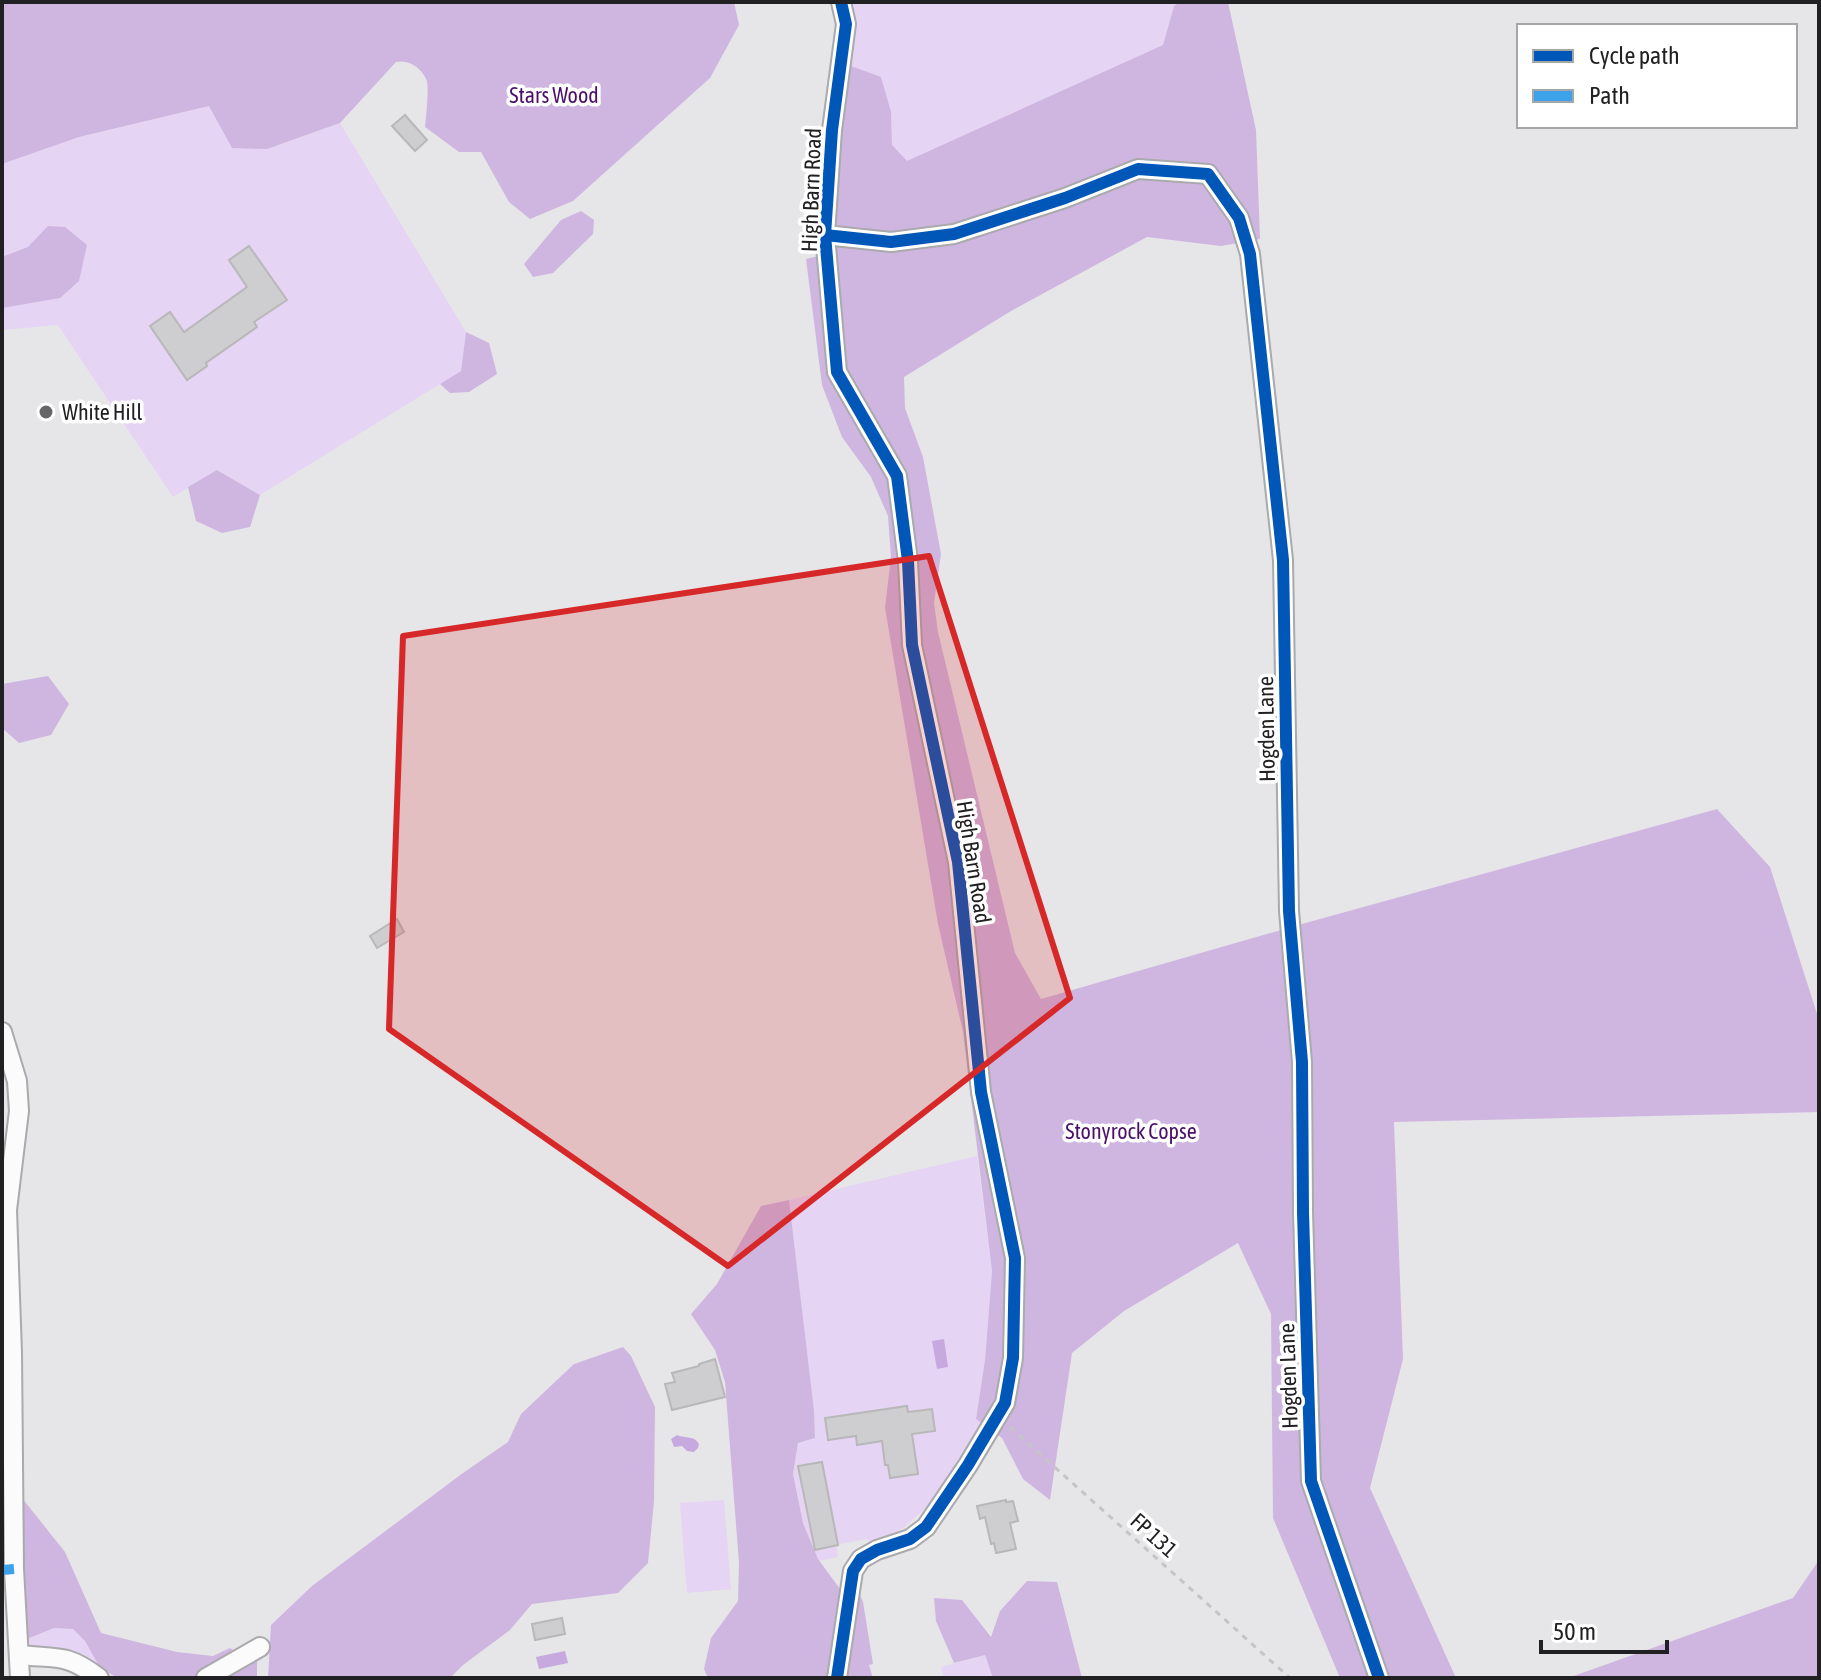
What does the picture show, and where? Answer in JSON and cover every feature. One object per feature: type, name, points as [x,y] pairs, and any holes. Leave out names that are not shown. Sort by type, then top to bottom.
[{"type":"street","name":"High Barn Road","points":[[837,1678],[853,1571],[861,1559],[910,1539],[926,1527],[1005,1403],[1013,1358],[1015,1258],[981,1092],[958,862],[912,645],[908,561],[897,476],[837,372],[825,235],[832,130],[846,24],[841,2]]},
{"type":"street","name":"Hogden Lane","points":[[825,235],[891,242],[954,234],[1065,198],[1138,169],[1208,174],[1239,218],[1250,254],[1283,560],[1289,911],[1302,1062],[1311,1481],[1379,1678]]},
{"type":"street","points":[[2,1032],[17,1081],[19,1111],[7,1210],[14,1569],[20,1678]]},
{"type":"street","points":[[206,1678],[260,1647]]},
{"type":"street","points":[[19,1655],[62,1657],[81,1665],[99,1678]]},
{"type":"highlighted area","points":[[929,556],[1070,998],[728,1266],[389,1029],[403,636]]},
{"type":"shaded area","points":[[850,2],[1180,2],[1174,6],[1163,45],[907,162],[892,146],[891,112],[848,65],[854,15]]},
{"type":"shaded area","points":[[209,106],[267,149],[340,123],[466,332],[461,371],[260,495],[217,470],[173,497],[58,325],[2,330],[2,164],[79,137]]},
{"type":"shaded area","points":[[977,1156],[992,1271],[985,1360],[976,1419],[983,1424],[958,1468],[931,1503],[902,1529],[871,1543],[867,1539],[840,1544],[838,1557],[819,1561],[803,1523],[793,1474],[798,1443],[815,1438],[789,1200]]},
{"type":"shaded area","points":[[944,1339],[948,1367],[937,1369],[932,1341]]},
{"type":"shaded area","points":[[677,1435],[695,1439],[698,1448],[694,1452],[682,1446],[674,1447],[671,1439]]},
{"type":"shaded area","points":[[724,1500],[731,1589],[687,1593],[680,1503]]},
{"type":"shaded area","points":[[54,1628],[73,1629],[85,1641],[99,1666],[72,1654],[31,1647],[27,1639]]},
{"type":"shaded area","points":[[565,1651],[568,1663],[539,1669],[536,1657]]},
{"type":"shaded area","points":[[985,1655],[993,1678],[944,1678],[941,1667]]},
{"type":"green space","name":"Stars Wood","points":[[2,2],[734,2],[739,25],[710,78],[573,201],[530,219],[509,202],[481,152],[459,152],[425,127],[427,81],[418,68],[406,62],[396,62],[340,123],[267,149],[232,148],[209,106],[79,137],[2,164]]},
{"type":"green space","name":"Stonyrock Copse","points":[[1180,2],[1228,2],[1256,130],[1260,239],[1221,246],[1147,237],[1011,311],[904,377],[905,408],[923,457],[941,554],[934,603],[938,632],[1015,953],[1041,999],[1717,809],[1770,867],[1819,1020],[1819,1112],[1394,1122],[1403,1359],[1370,1488],[1456,1678],[1340,1678],[1273,1518],[1271,1314],[1238,1243],[1124,1311],[1072,1353],[1050,1500],[1023,1479],[1002,1438],[976,1419],[985,1360],[992,1271],[963,1032],[938,924],[885,608],[891,557],[888,516],[871,477],[842,437],[822,385],[806,259],[836,252],[832,223],[842,91],[848,65],[881,77],[891,112],[892,145],[907,161],[1163,45],[1174,6]]},
{"type":"green space","points":[[581,211],[594,220],[593,234],[553,273],[533,277],[524,264],[561,220]]},
{"type":"green space","points":[[48,226],[65,227],[87,245],[79,281],[60,298],[2,308],[2,257],[28,247]]},
{"type":"green space","points":[[466,332],[489,343],[497,374],[469,392],[450,393],[440,384],[461,371]]},
{"type":"green space","points":[[217,470],[260,495],[250,527],[222,533],[196,521],[188,487]]},
{"type":"green space","points":[[48,676],[69,704],[51,735],[19,743],[2,728],[2,684]]},
{"type":"green space","points":[[789,1200],[815,1438],[798,1443],[793,1474],[803,1523],[818,1559],[843,1593],[831,1678],[708,1678],[704,1669],[711,1638],[738,1601],[739,1563],[725,1382],[715,1350],[691,1314],[717,1284],[761,1206]]},
{"type":"green space","points":[[623,1347],[631,1356],[655,1407],[654,1501],[648,1563],[618,1593],[532,1604],[510,1630],[450,1678],[268,1678],[271,1625],[312,1586],[508,1442],[521,1414],[574,1364]]},
{"type":"green space","points":[[22,1498],[65,1552],[101,1633],[177,1652],[213,1656],[230,1648],[257,1662],[257,1678],[117,1678],[99,1666],[85,1641],[73,1629],[54,1628],[27,1639],[21,1566]]},
{"type":"green space","points":[[1819,1560],[1819,1678],[1568,1678],[1793,1598]]},
{"type":"green space","points":[[1027,1581],[1057,1582],[1082,1678],[993,1678],[985,1655],[954,1663],[936,1621],[934,1598],[962,1600],[991,1637],[1000,1611]]},
{"type":"green space","points":[[859,1592],[873,1678],[844,1678],[854,1600]]},
{"type":"building","points":[[405,115],[427,140],[415,151],[392,126]]},
{"type":"building","points":[[249,246],[287,300],[254,322],[257,327],[187,380],[150,326],[170,312],[184,332],[247,287],[229,260]]},
{"type":"building","points":[[397,919],[404,932],[377,948],[370,936]]},
{"type":"building","points":[[715,1359],[725,1397],[672,1410],[665,1384],[675,1382],[672,1373]]},
{"type":"building","points":[[907,1406],[908,1412],[932,1409],[935,1431],[912,1434],[918,1474],[890,1478],[882,1441],[857,1445],[856,1436],[828,1440],[825,1418]]},
{"type":"building","points":[[822,1462],[838,1545],[815,1550],[798,1466]]},
{"type":"building","points":[[1013,1501],[1018,1521],[1010,1523],[1016,1549],[996,1553],[985,1517],[980,1519],[977,1506]]},
{"type":"building","points":[[562,1618],[565,1634],[535,1640],[532,1624]]},
{"type":"marked path","points":[[2,1570],[14,1569]]},
{"type":"cycle path","points":[[837,1678],[853,1571],[861,1559],[910,1539],[926,1527],[1005,1403],[1013,1358],[1015,1258],[981,1092],[958,862],[912,645],[908,561],[897,476],[837,372],[825,235],[832,130],[846,24],[841,2]]},
{"type":"cycle path","points":[[825,235],[891,242],[954,234],[1065,198],[1138,169],[1208,174],[1239,218],[1250,254],[1283,560],[1289,911],[1302,1062],[1311,1481],[1379,1678]]},
{"type":"place","name":"White Hill","points":[[46,412]]}]
